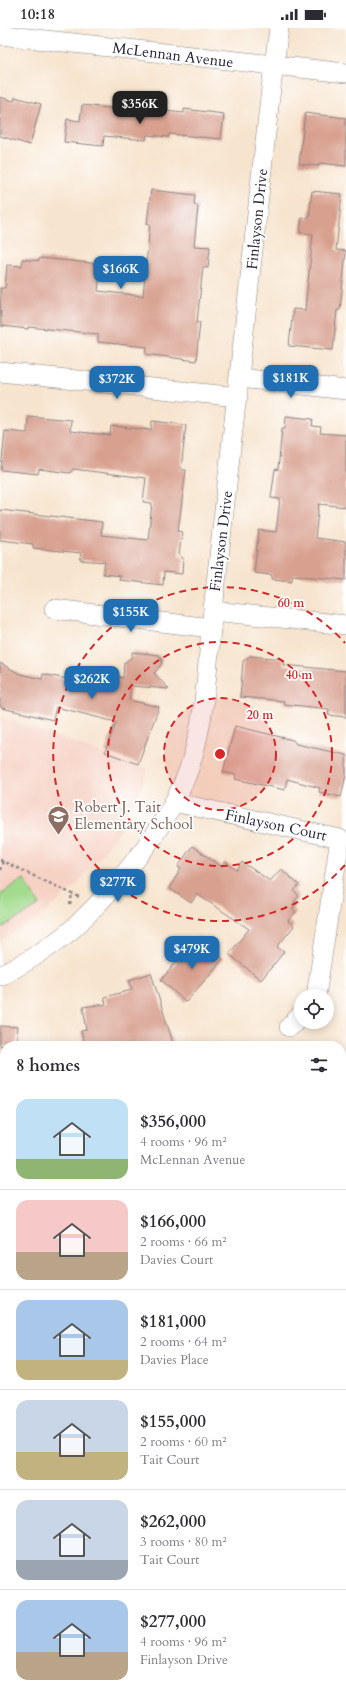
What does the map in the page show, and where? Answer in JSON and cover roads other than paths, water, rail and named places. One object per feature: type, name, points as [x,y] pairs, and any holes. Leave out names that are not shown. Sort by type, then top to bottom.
[{"type":"street","name":"Finlayson Drive","points":[[0,976],[44,949],[77,925],[146,847],[174,802],[185,780],[206,695],[212,619],[279,28]]},
{"type":"street","name":"McLennan Avenue","points":[[0,35],[346,73]]},
{"type":"street","points":[[0,372],[238,397]]},
{"type":"street","points":[[240,378],[346,390]]},
{"type":"street","points":[[54,608],[212,619],[346,625]]},
{"type":"street","name":"Finlayson Court","points":[[174,802],[340,838],[317,989]]},
{"type":"place","name":"Robert J. Tait Elementary School","points":[[58,836]]}]
